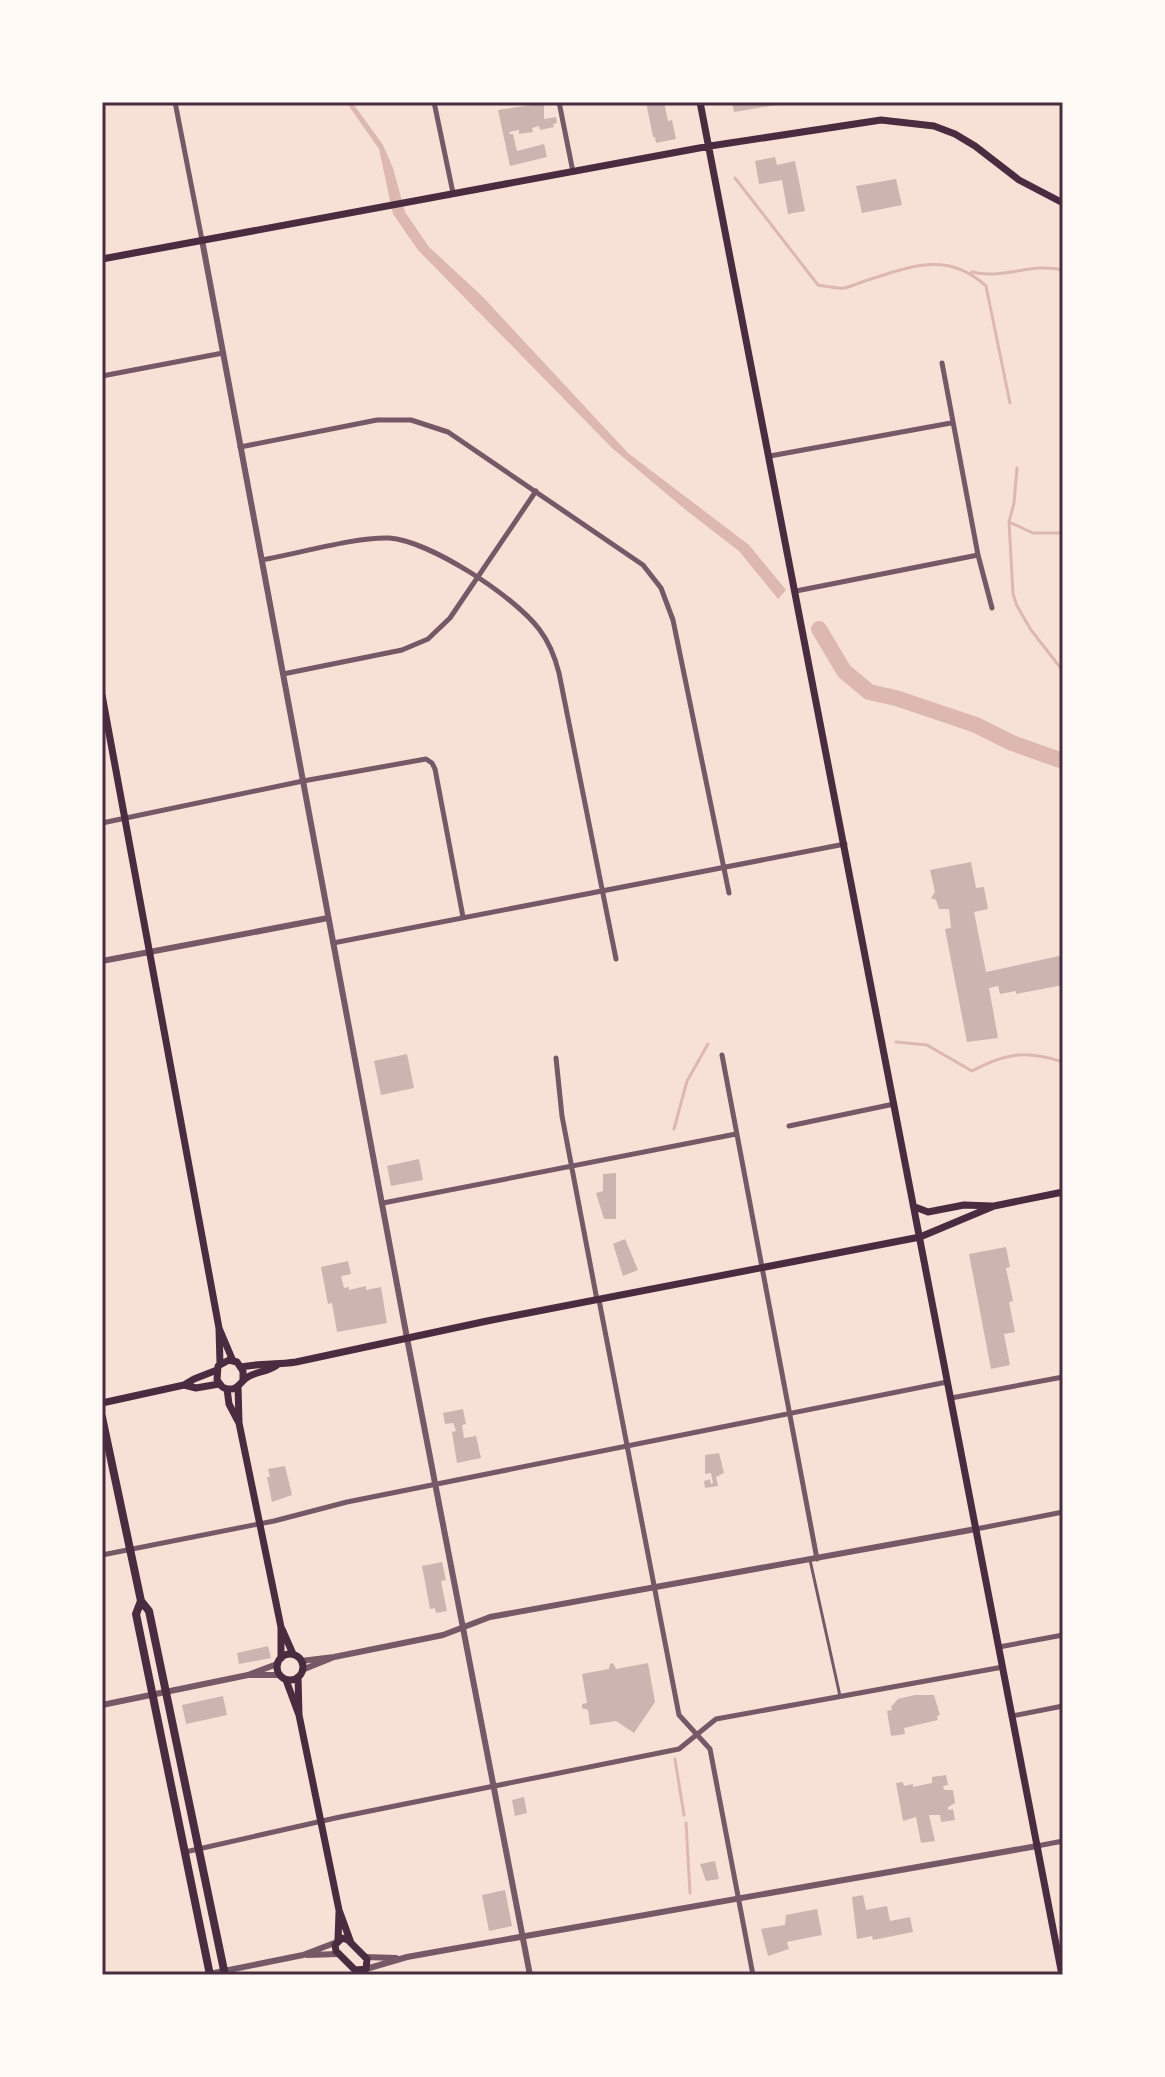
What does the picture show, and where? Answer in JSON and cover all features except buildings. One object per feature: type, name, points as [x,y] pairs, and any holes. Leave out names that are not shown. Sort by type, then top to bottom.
[{"type":"main road","points":[[700,102],[1062,1972]]},
{"type":"main road","points":[[102,259],[710,146],[881,120],[914,122],[955,134],[1019,180],[1063,203]]},
{"type":"main road","points":[[102,695],[219,1328],[219,1367],[229,1404],[239,1423]]},
{"type":"main road","points":[[184,1385],[196,1388],[240,1383],[277,1365],[920,1237],[994,1206],[1063,1192]]},
{"type":"main road","points":[[915,1207],[928,1212],[964,1205],[994,1206]]},
{"type":"main road","points":[[219,1328],[233,1361],[241,1367],[267,1362],[277,1365]]},
{"type":"main road","points":[[102,1403],[184,1385],[233,1361]]},
{"type":"main road","points":[[241,1367],[239,1423],[281,1627],[293,1654],[301,1661],[299,1715]]},
{"type":"main road","points":[[102,1417],[141,1601],[149,1611],[225,1974]]},
{"type":"main road","points":[[141,1601],[136,1614],[208,1975]]},
{"type":"main road","points":[[281,1627],[279,1661],[299,1715],[339,1910],[351,1943]]},
{"type":"main road","points":[[279,1661],[293,1654]]},
{"type":"main road","points":[[283,1677],[300,1674]]},
{"type":"main road","points":[[337,1941],[345,1939],[365,1957],[368,1962],[363,1972],[355,1970],[335,1948],[339,1910]]},
{"type":"main road","points":[[348,1963],[351,1975]]},
{"type":"street","points":[[175,102],[530,1975]]},
{"type":"street","points":[[434,102],[453,193]]},
{"type":"street","points":[[559,102],[573,172]]},
{"type":"street","points":[[102,376],[223,353]]},
{"type":"street","points":[[942,363],[951,423],[992,608]]},
{"type":"street","points":[[240,447],[377,420],[411,420],[448,432],[643,565],[667,599],[729,893]]},
{"type":"street","points":[[770,456],[951,423]]},
{"type":"street","points":[[283,674],[418,645],[444,626],[536,491]]},
{"type":"street","points":[[262,560],[387,538],[428,548],[476,578],[527,616],[546,639],[559,673],[616,959]]},
{"type":"street","points":[[796,591],[978,555]]},
{"type":"street","points":[[102,823],[303,781],[419,759],[429,760],[435,769],[463,917]]},
{"type":"street","points":[[333,943],[845,844]]},
{"type":"street","points":[[102,961],[328,918]]},
{"type":"street","points":[[722,1055],[813,1559]]},
{"type":"street","points":[[556,1058],[571,1167],[679,1715],[710,1749],[753,1975]]},
{"type":"street","points":[[789,1126],[895,1104]]},
{"type":"street","points":[[383,1203],[736,1134]]},
{"type":"street","points":[[951,1398],[1063,1377]]},
{"type":"street","points":[[102,1555],[260,1524],[435,1484],[948,1382]]},
{"type":"street","points":[[301,1661],[443,1635],[490,1617],[1063,1512]]},
{"type":"street","points":[[999,1647],[1063,1635]]},
{"type":"street","points":[[300,1674],[334,1657]]},
{"type":"street","points":[[102,1705],[248,1675],[279,1661]]},
{"type":"street","points":[[185,1852],[679,1749],[716,1719],[1003,1667]]},
{"type":"street","points":[[248,1675],[283,1677]]},
{"type":"street","points":[[1012,1716],[1063,1706]]},
{"type":"street","points":[[363,1972],[407,1957],[1063,1841]]},
{"type":"street","points":[[208,1975],[225,1974],[303,1955],[337,1941]]},
{"type":"street","points":[[303,1955],[340,1954]]},
{"type":"street","points":[[365,1957],[407,1957]]},
{"type":"lane","points":[[813,1559],[840,1696]]},
{"type":"shaded area","points":[[346,102],[352,102],[383,145],[405,212],[429,247],[481,295],[628,453],[749,545],[786,590],[778,599],[739,551],[612,448],[418,250],[393,214],[379,149]]},
{"type":"waterway","points":[[735,178],[818,285],[844,288],[900,270],[944,265],[958,268],[986,286],[1010,403]]},
{"type":"waterway","points":[[972,272],[995,274],[1040,268],[1063,270]]},
{"type":"waterway","points":[[1017,468],[1009,522],[1013,594],[1031,630],[1063,671]]},
{"type":"waterway","points":[[1009,522],[1033,533],[1063,533]]},
{"type":"waterway","points":[[819,629],[844,671],[869,692],[976,725],[1012,743],[1063,761]]},
{"type":"waterway","points":[[896,1042],[927,1045],[972,1071],[995,1060],[1016,1055],[1063,1062]]},
{"type":"waterway","points":[[674,1129],[687,1081],[708,1044]]},
{"type":"waterway","points":[[675,1759],[684,1815]]},
{"type":"waterway","points":[[686,1823],[690,1893]]}]
